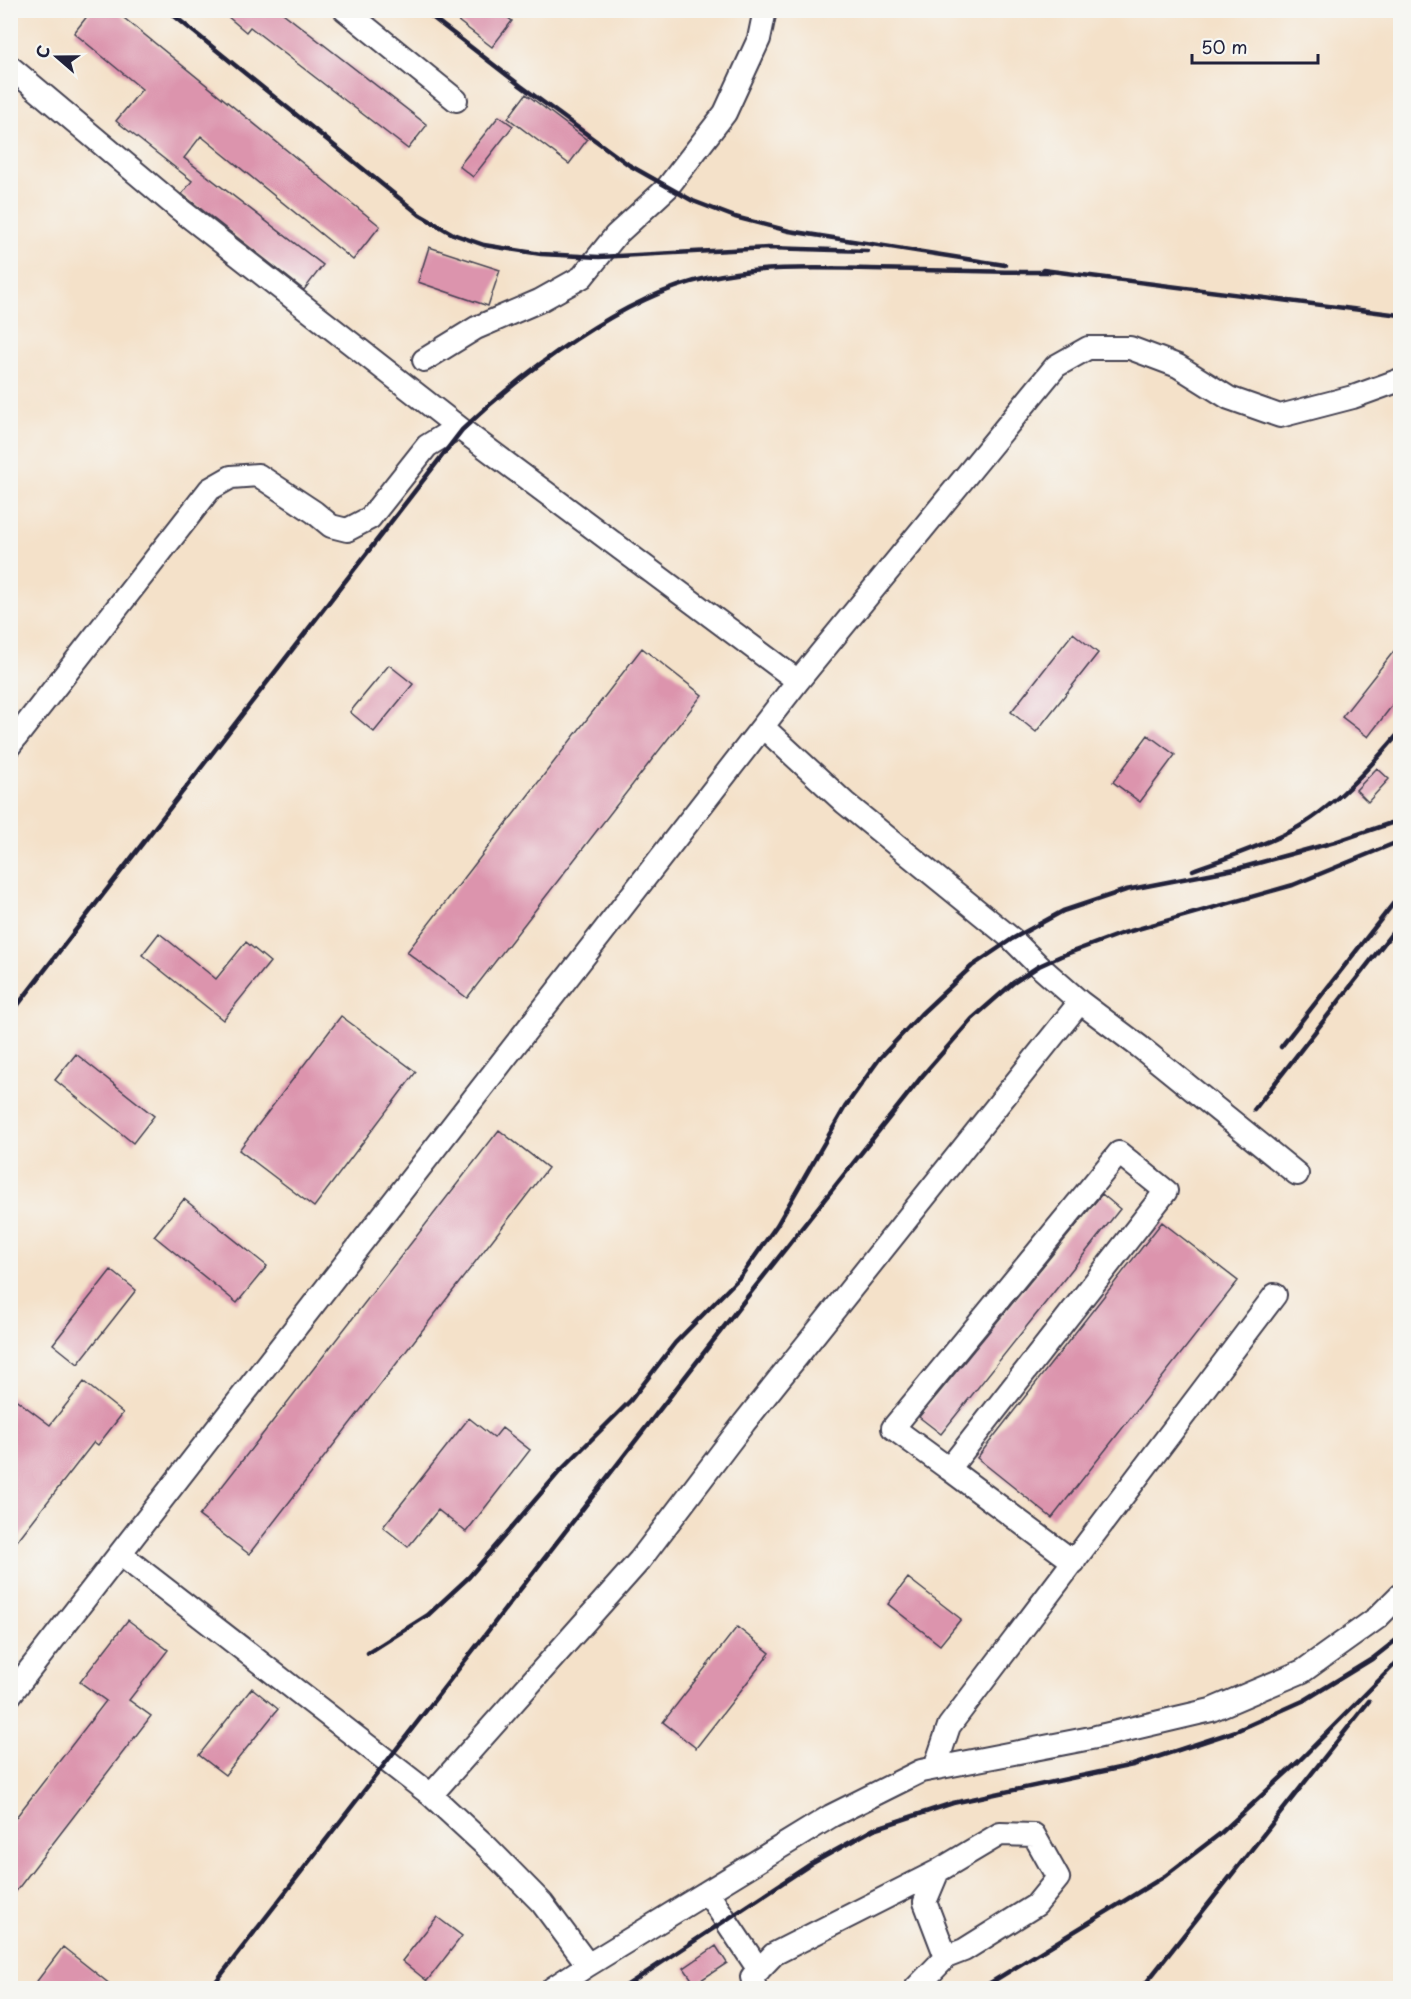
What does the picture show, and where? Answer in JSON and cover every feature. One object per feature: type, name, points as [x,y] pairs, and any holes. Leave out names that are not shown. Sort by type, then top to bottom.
[{"type":"street","points":[[345,10],[456,100]]},
{"type":"street","points":[[424,360],[476,328],[539,301],[582,277],[616,235],[667,188],[725,113],[759,39],[765,10]]},
{"type":"street","points":[[10,67],[178,208],[458,427],[798,681]]},
{"type":"street","points":[[10,1695],[798,681],[1056,366],[1088,348],[1130,348],[1178,366],[1229,398],[1280,416],[1353,397],[1401,380]]},
{"type":"street","points":[[10,745],[210,489],[231,477],[258,475],[331,526],[347,530],[370,518],[427,446],[458,427]]},
{"type":"street","points":[[763,727],[845,803],[1012,939],[1080,1002],[1140,1047],[1297,1174]]},
{"type":"street","points":[[431,1795],[640,1560],[744,1423],[1080,1002]]},
{"type":"street","points":[[949,1469],[1166,1191],[1119,1154],[894,1428],[949,1469],[1074,1562]]},
{"type":"street","points":[[936,1768],[949,1726],[1275,1295]]},
{"type":"street","points":[[120,1554],[431,1795],[542,1903],[588,1965]]},
{"type":"street","points":[[553,1989],[588,1965],[831,1816],[921,1771],[1096,1737],[1211,1710],[1303,1671],[1377,1618],[1401,1595]]},
{"type":"street","points":[[707,1892],[757,1979],[774,1954],[938,1871],[1000,1834],[1034,1835],[1058,1878],[1036,1905],[964,1950],[946,1957],[916,1989]]},
{"type":"street","points":[[938,1871],[925,1902],[946,1957]]},
{"type":"street","points":[[881,1900],[929,1913]]},
{"type":"building","points":[[92,10],[114,10],[380,226],[353,260],[201,136],[184,158],[323,265],[304,290],[182,194],[192,181],[116,121],[142,89],[74,33]]},
{"type":"building","points":[[220,10],[279,10],[427,125],[408,149],[250,27],[246,32]]},
{"type":"building","points":[[444,10],[498,10],[512,21],[492,47]]},
{"type":"building","points":[[526,94],[587,140],[569,164],[508,118]]},
{"type":"building","points":[[499,116],[513,126],[473,177],[459,166]]},
{"type":"building","points":[[429,247],[500,270],[488,306],[418,282]]},
{"type":"building","points":[[1073,633],[1098,653],[1036,732],[1011,712]]},
{"type":"building","points":[[1401,642],[1401,694],[1368,737],[1342,717]]},
{"type":"building","points":[[642,648],[702,695],[467,998],[407,952]]},
{"type":"building","points":[[389,665],[413,684],[374,732],[350,712]]},
{"type":"building","points":[[1148,735],[1175,755],[1140,802],[1113,782]]},
{"type":"building","points":[[1377,768],[1389,779],[1368,802],[1356,790]]},
{"type":"building","points":[[159,933],[216,979],[246,942],[270,962],[223,1020],[142,955]]},
{"type":"building","points":[[341,1016],[416,1072],[314,1207],[239,1150]]},
{"type":"building","points":[[76,1054],[154,1116],[133,1143],[55,1080]]},
{"type":"building","points":[[499,1130],[548,1168],[249,1554],[199,1516]]},
{"type":"building","points":[[1102,1194],[1120,1209],[941,1434],[919,1417]]},
{"type":"building","points":[[184,1199],[267,1266],[237,1303],[154,1236]]},
{"type":"building","points":[[1162,1222],[1238,1281],[1052,1518],[977,1458]]},
{"type":"building","points":[[111,1270],[136,1290],[78,1364],[53,1344]]},
{"type":"building","points":[[84,1382],[123,1413],[98,1445],[94,1442],[10,1550],[10,1395],[50,1425]]},
{"type":"building","points":[[469,1418],[494,1438],[502,1428],[530,1450],[466,1532],[438,1510],[408,1547],[383,1527]]},
{"type":"building","points":[[908,1578],[961,1619],[940,1645],[888,1604]]},
{"type":"building","points":[[128,1620],[168,1650],[129,1700],[151,1716],[10,1899],[10,1825],[106,1701],[80,1682]]},
{"type":"building","points":[[737,1627],[770,1653],[696,1748],[663,1722]]},
{"type":"building","points":[[252,1688],[278,1709],[225,1775],[199,1755]]},
{"type":"building","points":[[437,1917],[462,1936],[427,1981],[402,1961]]},
{"type":"building","points":[[716,1946],[727,1963],[695,1984],[684,1968]]},
{"type":"building","points":[[63,1947],[116,1989],[31,1989]]},
{"type":"railway","points":[[167,10],[420,215],[453,234],[484,245],[541,254],[599,257],[768,248],[867,251]]},
{"type":"railway","points":[[423,10],[521,86],[629,165],[693,201],[735,217],[789,231],[1005,265]]},
{"type":"railway","points":[[10,1015],[462,430],[544,361],[576,339],[642,301],[675,287],[727,274],[808,268],[1052,272]]},
{"type":"railway","points":[[1043,270],[1400,315]]},
{"type":"railway","points":[[1193,870],[1267,842],[1306,822],[1350,786],[1400,732]]},
{"type":"railway","points":[[368,1653],[428,1615],[469,1577],[560,1471],[631,1400],[675,1343],[741,1276],[777,1225],[845,1107],[880,1058],[921,1014],[972,966],[1012,939],[1063,911],[1126,890],[1240,868],[1335,842],[1400,820]]},
{"type":"railway","points":[[211,1988],[744,1301],[923,1075],[972,1019],[1013,983],[1039,966],[1061,956],[1120,934],[1293,885],[1400,841]]},
{"type":"railway","points":[[1281,1047],[1400,895]]},
{"type":"railway","points":[[1254,1110],[1400,923]]},
{"type":"railway","points":[[623,1988],[811,1864],[874,1829],[953,1803],[1133,1765],[1236,1731],[1305,1700],[1372,1659],[1400,1637]]},
{"type":"railway","points":[[982,1988],[1165,1876],[1221,1833],[1299,1761],[1400,1659]]},
{"type":"railway","points":[[1142,1988],[1369,1701]]}]
